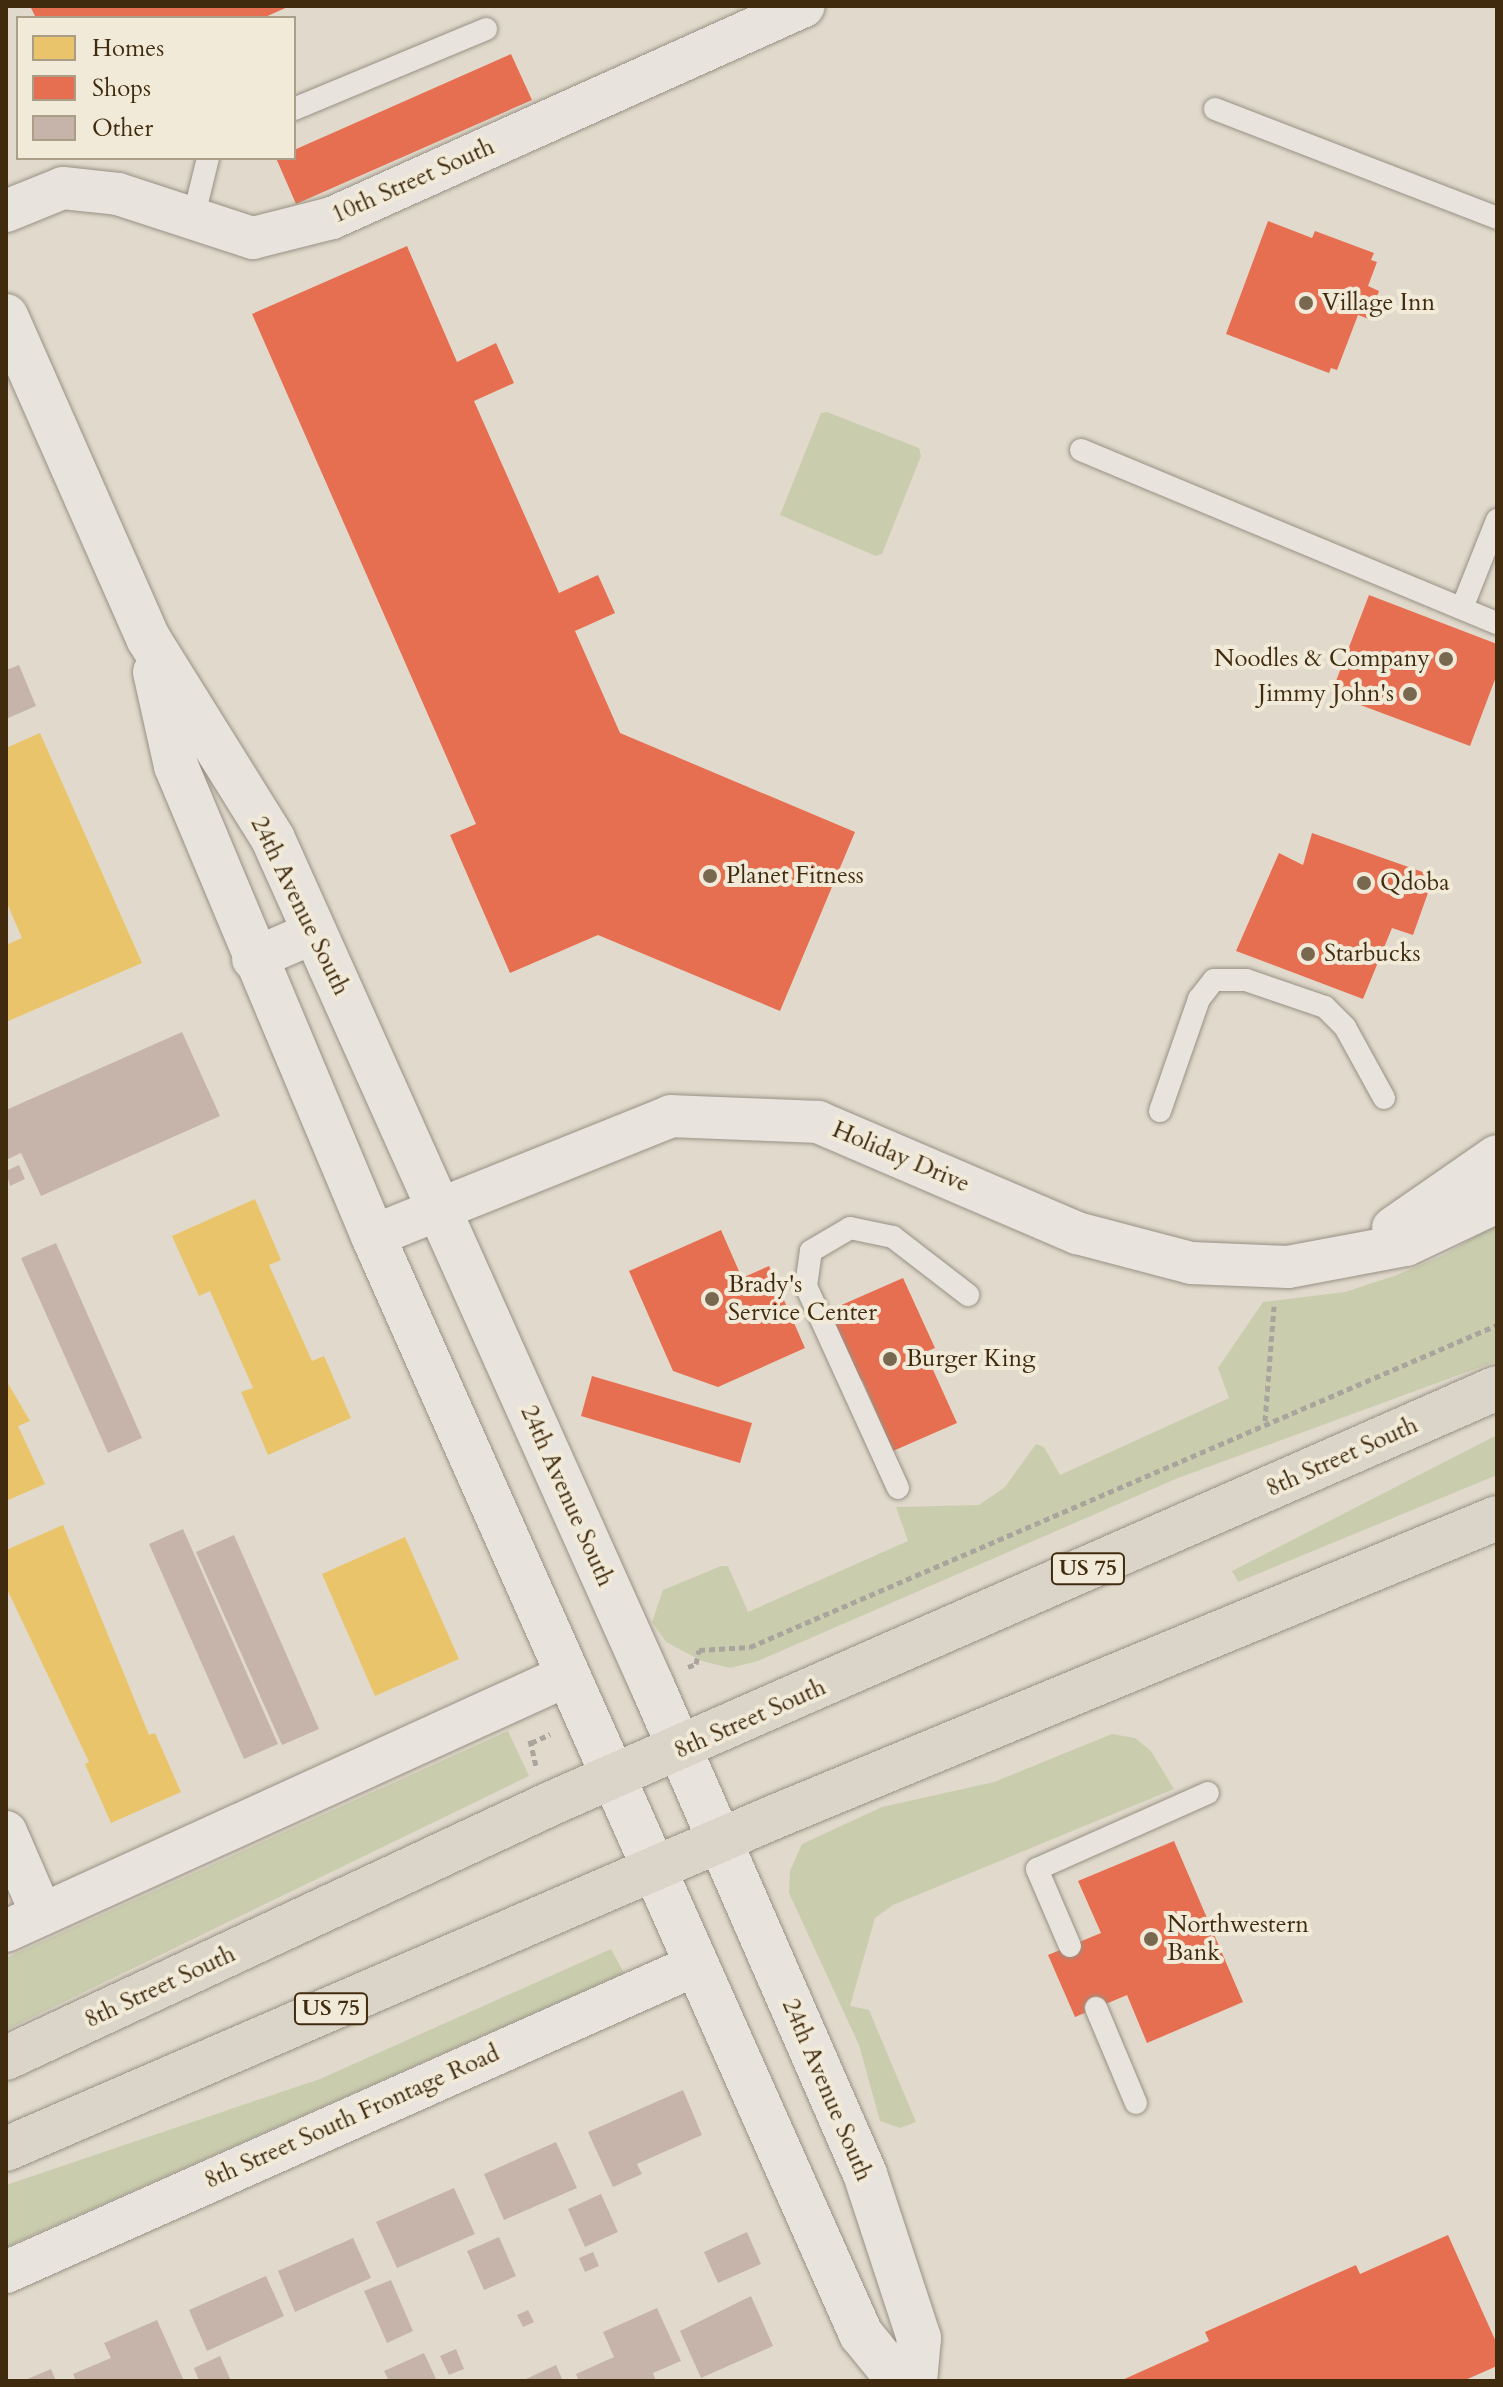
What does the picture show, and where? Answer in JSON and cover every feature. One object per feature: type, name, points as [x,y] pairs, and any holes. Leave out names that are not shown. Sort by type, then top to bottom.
[{"type":"main road","name":"8th Street South","points":[[6,2058],[615,1776],[679,1751],[1497,1388]]},
{"type":"main road","name":"US 75","points":[[6,2149],[657,1870],[719,1840],[1497,1518]]},
{"type":"street","name":"10th Street South","points":[[6,211],[63,188],[118,194],[253,238],[332,218],[804,6]]},
{"type":"street","name":"24th Avenue South","points":[[6,316],[148,638],[273,839],[719,1840],[865,2174],[919,2338],[915,2381]]},
{"type":"street","name":"24th Avenue South","points":[[148,638],[176,766],[253,959],[861,2334],[899,2381]]},
{"type":"street","points":[[253,959],[315,932]]},
{"type":"street","name":"Holiday Drive","points":[[373,1236],[671,1116],[818,1122],[1077,1233],[1191,1263],[1288,1267],[1406,1245],[1497,1202]]},
{"type":"street","name":"Holiday Drive","points":[[1343,1257],[1423,1210],[1497,1156]]},
{"type":"street","points":[[6,1832],[24,1923],[568,1675]]},
{"type":"street","name":"8th Street South Frontage Road","points":[[6,2272],[698,1964]]},
{"type":"lane","points":[[296,108],[486,29]]},
{"type":"lane","points":[[1215,109],[1497,218]]},
{"type":"lane","points":[[193,219],[208,160]]},
{"type":"lane","points":[[1081,450],[1497,623]]},
{"type":"lane","points":[[1462,608],[1497,520]]},
{"type":"lane","points":[[1160,1111],[1199,999],[1214,980],[1246,980],[1325,1007],[1345,1027],[1384,1098]]},
{"type":"lane","points":[[898,1488],[806,1286],[811,1251],[850,1228],[893,1237],[968,1295]]},
{"type":"lane","points":[[1070,1946],[1037,1869],[1208,1793]]},
{"type":"lane","points":[[1096,2008],[1136,2103]]},
{"type":"path","points":[[1265,1421],[1274,1307],[1288,1267]]},
{"type":"path","points":[[696,1664],[699,1650],[750,1647],[1265,1421],[1497,1325]]},
{"type":"path","points":[[531,1743],[537,1772]]},
{"type":"green space","points":[[827,412],[919,448],[921,456],[882,554],[876,556],[780,515],[821,413]]},
{"type":"green space","points":[[1497,1223],[1497,1361],[1178,1478],[758,1661],[730,1668],[702,1661],[666,1642],[652,1622],[663,1590],[721,1566],[728,1566],[748,1612],[908,1541],[896,1507],[979,1505],[1005,1487],[1036,1444],[1044,1447],[1060,1475],[1229,1398],[1218,1368],[1263,1302],[1345,1292],[1397,1275],[1446,1254]]},
{"type":"green space","points":[[1497,1435],[1497,1475],[1238,1582],[1232,1571]]},
{"type":"green space","points":[[508,1731],[529,1776],[6,2030],[6,1958]]},
{"type":"green space","points":[[1112,1734],[1135,1738],[1151,1751],[1174,1789],[893,1905],[875,1918],[850,2006],[869,2010],[916,2122],[900,2128],[880,2121],[859,2045],[789,1893],[790,1871],[802,1844],[882,1807],[994,1782]]},
{"type":"green space","points":[[611,1949],[624,1973],[6,2247],[6,2185],[320,2079]]},
{"type":"building: Homes","points":[[40,733],[142,963],[6,1022],[6,945],[22,938],[6,901],[6,748]]},
{"type":"building: Homes","points":[[255,1199],[281,1260],[269,1265],[312,1361],[324,1356],[351,1418],[268,1455],[241,1392],[253,1388],[210,1291],[199,1296],[172,1236]]},
{"type":"building: Homes","points":[[6,1380],[30,1421],[18,1426],[45,1484],[6,1501]]},
{"type":"building: Homes","points":[[63,1525],[149,1735],[155,1733],[181,1792],[111,1823],[85,1764],[89,1762],[6,1587],[6,1550]]},
{"type":"building: Homes","points":[[405,1537],[459,1659],[375,1696],[322,1574]]},
{"type":"building: Shops","points":[[30,6],[290,6],[268,16],[35,16]]},
{"type":"building: Shops","points":[[511,54],[532,100],[296,204],[277,160],[296,160],[296,149]]},
{"type":"building: Shops","name":"Village Inn","points":[[1268,221],[1312,238],[1315,231],[1374,253],[1371,260],[1377,262],[1368,286],[1379,291],[1369,319],[1358,315],[1337,370],[1331,368],[1329,373],[1226,334]]},
{"type":"building: Shops","points":[[407,246],[457,362],[496,343],[514,383],[474,401],[559,593],[598,575],[615,613],[575,631],[620,733],[855,832],[780,1011],[598,935],[510,973],[450,835],[476,824],[252,314]]},
{"type":"building: Shops","points":[[1369,595],[1497,644],[1497,674],[1470,746],[1331,694]]},
{"type":"building: Shops","points":[[1312,833],[1434,876],[1413,935],[1392,928],[1363,999],[1236,951],[1279,853],[1303,865]]},
{"type":"building: Shops","name":"Brady's Service Center","points":[[721,1230],[742,1278],[769,1266],[805,1348],[718,1387],[673,1371],[629,1271]]},
{"type":"building: Shops","name":"Burger King","points":[[903,1278],[935,1348],[925,1352],[957,1423],[893,1451],[862,1380],[857,1382],[830,1310]]},
{"type":"building: Shops","points":[[592,1376],[752,1423],[740,1463],[581,1416]]},
{"type":"building: Shops","name":"Northwestern Bank","points":[[1174,1841],[1243,2002],[1147,2043],[1127,1995],[1075,2017],[1048,1955],[1101,1933],[1078,1881]]},
{"type":"building: Shops","points":[[1448,2235],[1497,2344],[1497,2366],[1463,2381],[1120,2381],[1209,2341],[1205,2332],[1356,2265],[1360,2274]]},
{"type":"building: Other","points":[[19,665],[36,706],[6,719],[6,670]]},
{"type":"building: Other","points":[[182,1032],[220,1116],[41,1196],[21,1153],[6,1160],[6,1110]]},
{"type":"building: Other","points":[[19,1165],[25,1179],[10,1186],[6,1171]]},
{"type":"building: Other","points":[[56,1243],[142,1438],[108,1453],[21,1258]]},
{"type":"building: Other","points":[[183,1529],[278,1744],[244,1759],[149,1544]]},
{"type":"building: Other","points":[[234,1535],[319,1729],[282,1745],[196,1552]]},
{"type":"building: Other","points":[[683,2090],[702,2135],[637,2164],[642,2174],[613,2187],[588,2132]]},
{"type":"building: Other","points":[[556,2142],[577,2188],[504,2220],[484,2174]]},
{"type":"building: Other","points":[[454,2188],[475,2234],[397,2268],[376,2222]]},
{"type":"building: Other","points":[[601,2194],[618,2232],[585,2247],[568,2209]]},
{"type":"building: Other","points":[[747,2232],[761,2264],[718,2283],[704,2252]]},
{"type":"building: Other","points":[[499,2237],[516,2276],[484,2290],[467,2251]]},
{"type":"building: Other","points":[[353,2238],[371,2278],[295,2312],[278,2271]]},
{"type":"building: Other","points":[[593,2252],[599,2266],[585,2272],[579,2258]]},
{"type":"building: Other","points":[[266,2276],[284,2316],[207,2351],[189,2310]]},
{"type":"building: Other","points":[[391,2280],[413,2331],[387,2343],[364,2291]]},
{"type":"building: Other","points":[[751,2296],[773,2346],[701,2378],[680,2331]]},
{"type":"building: Other","points":[[657,2308],[681,2361],[653,2373],[656,2381],[579,2381],[576,2374],[614,2357],[603,2332]]},
{"type":"building: Other","points":[[528,2310],[534,2322],[523,2327],[517,2315]]},
{"type":"building: Other","points":[[157,2320],[184,2381],[76,2381],[73,2374],[111,2358],[104,2343]]},
{"type":"building: Other","points":[[456,2349],[464,2369],[449,2375],[440,2356]]},
{"type":"building: Other","points":[[424,2353],[437,2381],[389,2381],[384,2371]]},
{"type":"building: Other","points":[[220,2356],[231,2381],[199,2381],[194,2368]]},
{"type":"building: Other","points":[[556,2365],[563,2381],[527,2381],[526,2379]]},
{"type":"building: Other","points":[[51,2369],[56,2381],[23,2381]]},
{"type":"place","name":"Village Inn","points":[[1306,303]]},
{"type":"place","name":"Noodles & Company","points":[[1446,659]]},
{"type":"place","name":"Jimmy John's","points":[[1410,694]]},
{"type":"place","name":"Planet Fitness","points":[[710,876]]},
{"type":"place","name":"Qdoba","points":[[1364,883]]},
{"type":"place","name":"Starbucks","points":[[1308,954]]},
{"type":"place","name":"Brady's Service Center","points":[[712,1299]]},
{"type":"place","name":"Burger King","points":[[890,1359]]},
{"type":"place","name":"Northwestern Bank","points":[[1151,1939]]}]
